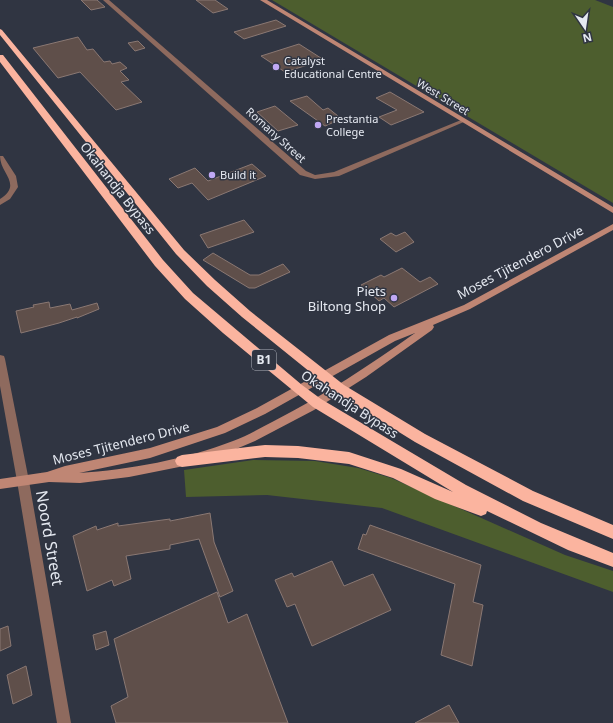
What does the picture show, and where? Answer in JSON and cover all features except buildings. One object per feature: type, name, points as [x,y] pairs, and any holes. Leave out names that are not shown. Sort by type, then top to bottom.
[{"type":"highway","name":"Okahandja Bypass","points":[[0,31],[180,252],[211,284],[246,314],[340,389],[420,438],[528,496],[613,532]]},
{"type":"highway","name":"Okahandja Bypass","points":[[0,57],[159,263],[189,296],[227,330],[298,389],[317,403],[474,498],[533,528],[613,560]]},
{"type":"highway","points":[[182,461],[265,451],[319,454],[349,458],[396,472],[440,494],[533,528]]},
{"type":"street","name":"Romany Street","points":[[106,0],[303,173],[322,177],[336,174],[463,121]]},
{"type":"street","name":"West Street","points":[[263,0],[613,210]]},
{"type":"street","points":[[0,158],[13,177],[15,189],[12,194],[0,203]]},
{"type":"street","name":"Moses Tjitendero Drive","points":[[0,484],[46,477],[65,471],[150,453],[221,430],[261,411],[298,389],[392,338],[439,320],[467,307],[613,227]]},
{"type":"street","name":"Moses Tjitendero Drive","points":[[46,477],[81,479],[150,468],[182,461],[237,444],[269,429],[340,389],[401,348],[439,320]]},
{"type":"street","name":"Noord Street","points":[[0,359],[23,481],[64,723]]},
{"type":"green space","points":[[272,0],[595,0],[613,7],[613,203]]},
{"type":"green space","points":[[253,460],[315,461],[358,468],[391,478],[565,555],[613,571],[613,592],[382,508],[267,495],[186,497],[184,470]]},
{"type":"place","name":"Catalyst Educational Centre","points":[[276,67]]},
{"type":"place","name":"Prestantia College","points":[[318,125]]},
{"type":"place","name":"Build it","points":[[212,175]]},
{"type":"place","name":"Piets Biltong Shop","points":[[394,298]]}]
